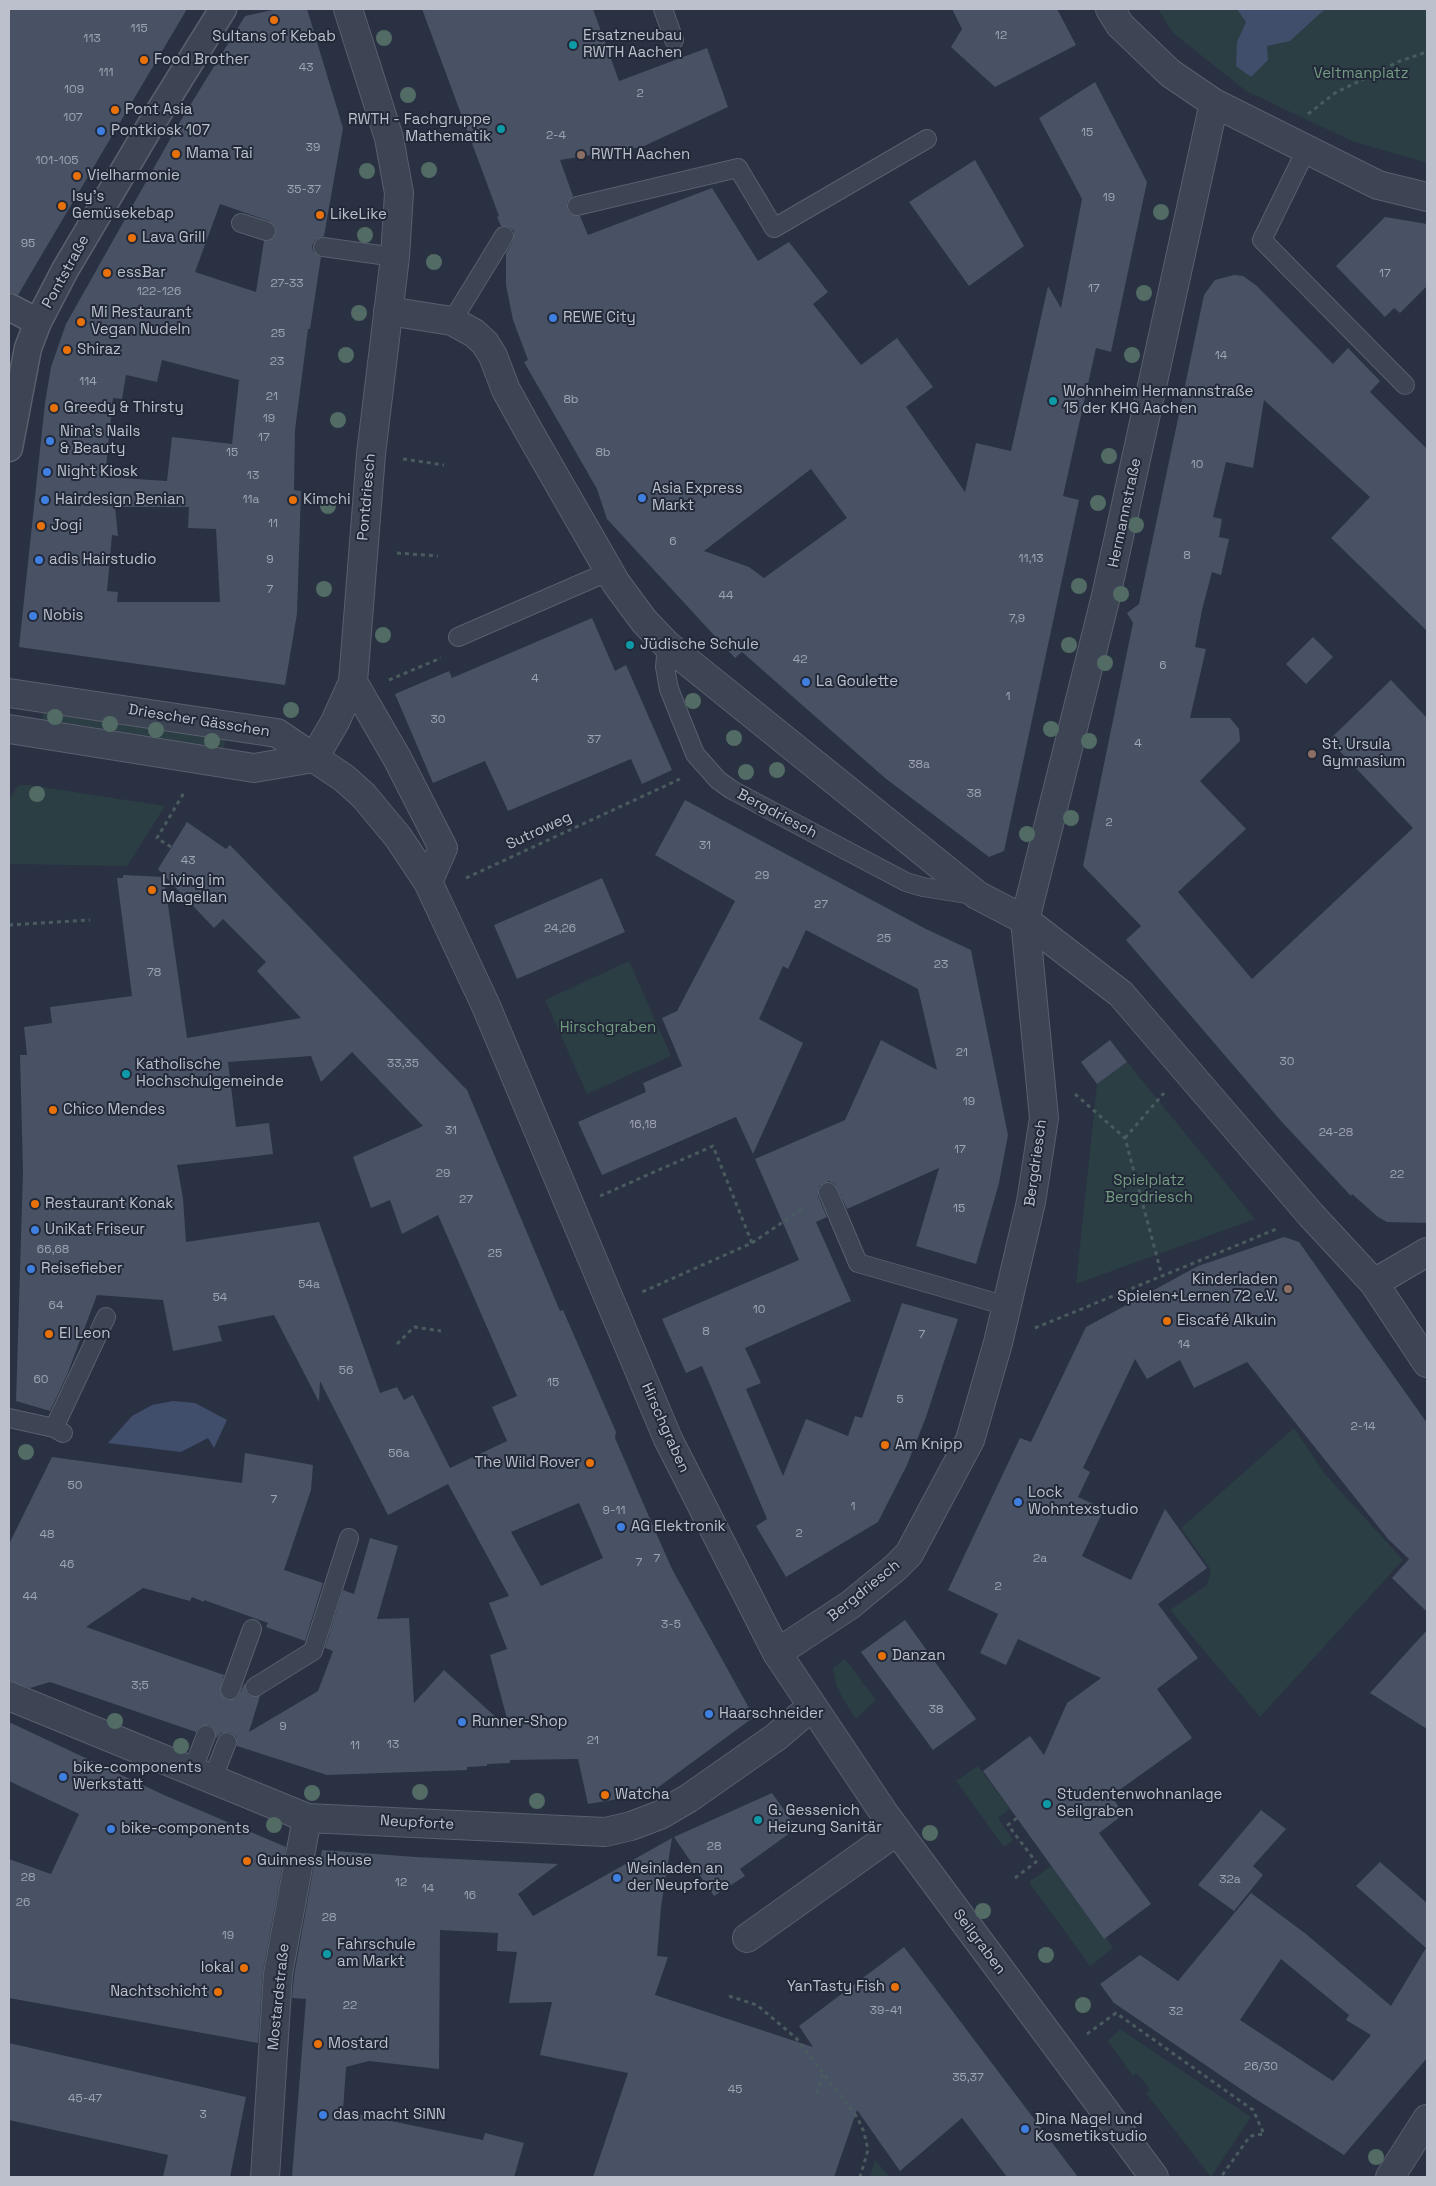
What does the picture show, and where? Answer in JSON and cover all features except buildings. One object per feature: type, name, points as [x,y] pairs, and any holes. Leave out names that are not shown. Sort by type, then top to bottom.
[{"type":"street","name":"Pontstraße","points":[[9,448],[28,348],[38,322],[65,270],[144,136],[223,9]]},
{"type":"street","name":"Pontdriesch","points":[[314,758],[335,722],[353,682],[371,454],[395,257],[399,193],[390,138],[348,9]]},
{"type":"street","points":[[1110,9],[1120,25],[1170,73],[1214,103],[1378,185],[1427,197]]},
{"type":"street","name":"Hermannstraße","points":[[1025,920],[1106,596],[1214,103]]},
{"type":"street","points":[[9,307],[38,322]]},
{"type":"street","points":[[388,311],[452,321],[474,333],[489,350],[506,390],[610,571]]},
{"type":"street","name":"Bergdriesch","points":[[610,571],[644,621],[667,645],[977,896],[1025,920],[1121,994],[1311,1215],[1374,1283],[1427,1363]]},
{"type":"street","points":[[353,682],[384,734],[443,848],[431,888]]},
{"type":"street","name":"Driescher Gässchen","points":[[9,693],[277,733],[314,758]]},
{"type":"street","points":[[9,729],[254,768],[314,758]]},
{"type":"street","name":"Hirschgraben","points":[[314,758],[344,778],[364,796],[398,837],[431,888],[486,1006],[668,1439],[777,1653],[811,1707]]},
{"type":"street","name":"Bergdriesch","points":[[777,1653],[850,1605],[909,1554],[970,1440],[998,1343],[1031,1202],[1044,1118],[1025,920]]},
{"type":"street","points":[[1374,1283],[1427,1252]]},
{"type":"street","name":"Neupforte","points":[[9,1696],[307,1818],[605,1832],[630,1826],[660,1815],[689,1798],[776,1737],[811,1707]]},
{"type":"street","name":"Seilgraben","points":[[811,1707],[897,1831],[1154,2177]]},
{"type":"street","name":"Mostardstraße","points":[[265,2177],[278,1974],[307,1818]]},
{"type":"street","points":[[746,1938],[897,1831]]},
{"type":"street","points":[[1390,2177],[1427,2119]]},
{"type":"lane","points":[[663,9],[674,40]]},
{"type":"lane","points":[[577,206],[738,168],[774,228],[927,140]]},
{"type":"lane","points":[[1296,145],[1262,240],[1405,385]]},
{"type":"lane","points":[[241,223],[266,231]]},
{"type":"lane","points":[[452,321],[504,236]]},
{"type":"lane","points":[[323,247],[395,257]]},
{"type":"lane","points":[[458,637],[610,571]]},
{"type":"lane","name":"Bergdriesch","points":[[667,645],[664,667],[669,689],[695,754],[718,780],[732,790],[906,882],[923,887],[977,896]]},
{"type":"lane","points":[[828,1192],[858,1263],[1007,1306]]},
{"type":"lane","points":[[9,1418],[59,1431],[106,1317]]},
{"type":"lane","points":[[255,1687],[313,1651],[349,1538]]},
{"type":"lane","points":[[230,1690],[252,1629]]},
{"type":"lane","points":[[202,1776],[206,1735]]},
{"type":"lane","points":[[202,1776],[227,1742]]},
{"type":"path","points":[[1296,145],[1292,127],[1335,92],[1400,62],[1427,52]]},
{"type":"path","points":[[371,454],[444,465]]},
{"type":"path","points":[[362,550],[438,556]]},
{"type":"path","points":[[171,847],[157,838],[204,760]]},
{"type":"path","name":"Sutroweg","points":[[431,888],[655,790]]},
{"type":"path","points":[[9,925],[90,920]]},
{"type":"path","points":[[1038,1063],[1125,1138],[1162,1276]]},
{"type":"path","points":[[1125,1138],[1185,1068]]},
{"type":"path","points":[[572,1208],[713,1146],[752,1243]]},
{"type":"path","points":[[612,1306],[752,1243],[828,1192]]},
{"type":"path","points":[[998,1343],[1311,1215]]},
{"type":"path","points":[[397,1344],[414,1327],[441,1331]]},
{"type":"path","points":[[1015,1878],[1036,1862],[1008,1825],[1017,1818]]},
{"type":"path","points":[[729,1996],[757,2005],[796,2038],[857,2117],[864,2132],[868,2150],[860,2177]]},
{"type":"path","points":[[1062,2052],[1116,2013],[1253,2110],[1264,2134],[1250,2136],[1221,2177]]},
{"type":"path","points":[[818,2093],[823,2072]]},
{"type":"green space","name":"Veltmanplatz","points":[[1158,9],[1427,9],[1427,163],[1352,141],[1246,91],[1172,32]]},
{"type":"green space","points":[[44,708],[226,737],[224,748],[42,719]]},
{"type":"green space","points":[[20,785],[165,806],[127,866],[9,864],[10,799],[15,789]]},
{"type":"green space","name":"Hirschgraben","points":[[629,961],[671,1056],[587,1094],[545,1000]]},
{"type":"green space","name":"Spielplatz Bergdriesch","points":[[1127,1062],[1255,1219],[1076,1284],[1097,1084]]},
{"type":"green space","points":[[1294,1428],[1325,1474],[1403,1560],[1260,1717],[1170,1610],[1207,1585],[1211,1570],[1181,1528]]},
{"type":"green space","points":[[845,1659],[876,1700],[856,1719],[836,1684],[833,1668]]},
{"type":"green space","points":[[978,1766],[1010,1809],[998,1818],[1013,1840],[1004,1847],[956,1781]]},
{"type":"green space","points":[[1051,1866],[1104,1939],[1106,1937],[1113,1948],[1090,1966],[1029,1882]]},
{"type":"green space","points":[[1120,2029],[1251,2117],[1211,2177],[1146,2093],[1150,2090],[1137,2073],[1133,2076],[1108,2041]]},
{"type":"green space","points":[[875,2160],[890,2177],[870,2177]]},
{"type":"water","points":[[1237,9],[1325,9],[1290,41],[1267,46],[1268,60],[1251,77],[1236,66],[1237,42],[1246,22]]},
{"type":"water","points":[[173,1401],[195,1403],[227,1420],[214,1448],[208,1438],[181,1452],[108,1443],[132,1416],[152,1405]]},
{"type":"place","name":"Sultans of Kebab","points":[[274,20]]},
{"type":"place","name":"Ersatzneubau RWTH Aachen","points":[[573,45]]},
{"type":"place","name":"Food Brother","points":[[144,60]]},
{"type":"place","name":"Pont Asia","points":[[115,110]]},
{"type":"place","name":"RWTH - Fachgruppe Mathematik","points":[[501,129]]},
{"type":"place","name":"Pontkiosk 107","points":[[101,131]]},
{"type":"place","name":"Mama Tai","points":[[176,154]]},
{"type":"place","name":"RWTH Aachen","points":[[581,155]]},
{"type":"place","name":"Vielharmonie","points":[[77,176]]},
{"type":"place","name":"Isy's Gemüsekebap","points":[[62,206]]},
{"type":"place","name":"LikeLike","points":[[320,215]]},
{"type":"place","name":"Lava Grill","points":[[132,238]]},
{"type":"place","name":"essBar","points":[[107,273]]},
{"type":"place","name":"REWE City","points":[[553,318]]},
{"type":"place","name":"Mi Restaurant Vegan Nudeln","points":[[81,322]]},
{"type":"place","name":"Shiraz","points":[[67,350]]},
{"type":"place","name":"Wohnheim Hermannstraße 15 der KHG Aachen","points":[[1053,401]]},
{"type":"place","name":"Greedy & Thirsty","points":[[54,408]]},
{"type":"place","name":"Nina's Nails & Beauty","points":[[50,441]]},
{"type":"place","name":"Night Kiosk","points":[[47,472]]},
{"type":"place","name":"Asia Express Markt","points":[[642,498]]},
{"type":"place","name":"Hairdesign Benian","points":[[45,500]]},
{"type":"place","name":"Kimchi","points":[[293,500]]},
{"type":"place","name":"Jogi","points":[[41,526]]},
{"type":"place","name":"adis Hairstudio","points":[[39,560]]},
{"type":"place","name":"Nobis","points":[[33,616]]},
{"type":"place","name":"Jüdische Schule","points":[[630,645]]},
{"type":"place","name":"La Goulette","points":[[806,682]]},
{"type":"place","name":"St. Ursula Gymnasium","points":[[1312,754]]},
{"type":"place","name":"Living im Magellan","points":[[152,890]]},
{"type":"place","name":"Katholische Hochschulgemeinde","points":[[126,1074]]},
{"type":"place","name":"Chico Mendes","points":[[53,1110]]},
{"type":"place","name":"Restaurant Konak","points":[[35,1204]]},
{"type":"place","name":"UniKat Friseur","points":[[35,1230]]},
{"type":"place","name":"Reisefieber","points":[[31,1269]]},
{"type":"place","name":"Kinderladen Spielen+Lernen 72 e.V.","points":[[1288,1289]]},
{"type":"place","name":"Eiscafé Alkuin","points":[[1167,1321]]},
{"type":"place","name":"El Leon","points":[[49,1334]]},
{"type":"place","name":"Am Knipp","points":[[885,1445]]},
{"type":"place","name":"The Wild Rover","points":[[590,1463]]},
{"type":"place","name":"Lock Wohntexstudio","points":[[1018,1502]]},
{"type":"place","name":"AG Elektronik","points":[[621,1527]]},
{"type":"place","name":"Danzan","points":[[882,1656]]},
{"type":"place","name":"Haarschneider","points":[[709,1714]]},
{"type":"place","name":"Runner-Shop","points":[[462,1722]]},
{"type":"place","name":"bike-components Werkstatt","points":[[63,1777]]},
{"type":"place","name":"Watcha","points":[[605,1795]]},
{"type":"place","name":"Studentenwohnanlage Seilgraben","points":[[1047,1804]]},
{"type":"place","name":"G. Gessenich Heizung Sanitär","points":[[758,1820]]},
{"type":"place","name":"bike-components","points":[[111,1829]]},
{"type":"place","name":"Guinness House","points":[[247,1861]]},
{"type":"place","name":"Weinladen an der Neupforte","points":[[617,1878]]},
{"type":"place","name":"Fahrschule am Markt","points":[[327,1954]]},
{"type":"place","name":"lokal","points":[[244,1968]]},
{"type":"place","name":"YanTasty Fish","points":[[895,1987]]},
{"type":"place","name":"Nachtschicht","points":[[218,1992]]},
{"type":"place","name":"Mostard","points":[[318,2044]]},
{"type":"place","name":"das macht SiNN","points":[[323,2115]]},
{"type":"place","name":"Dina Nagel und Kosmetikstudio","points":[[1025,2129]]}]
